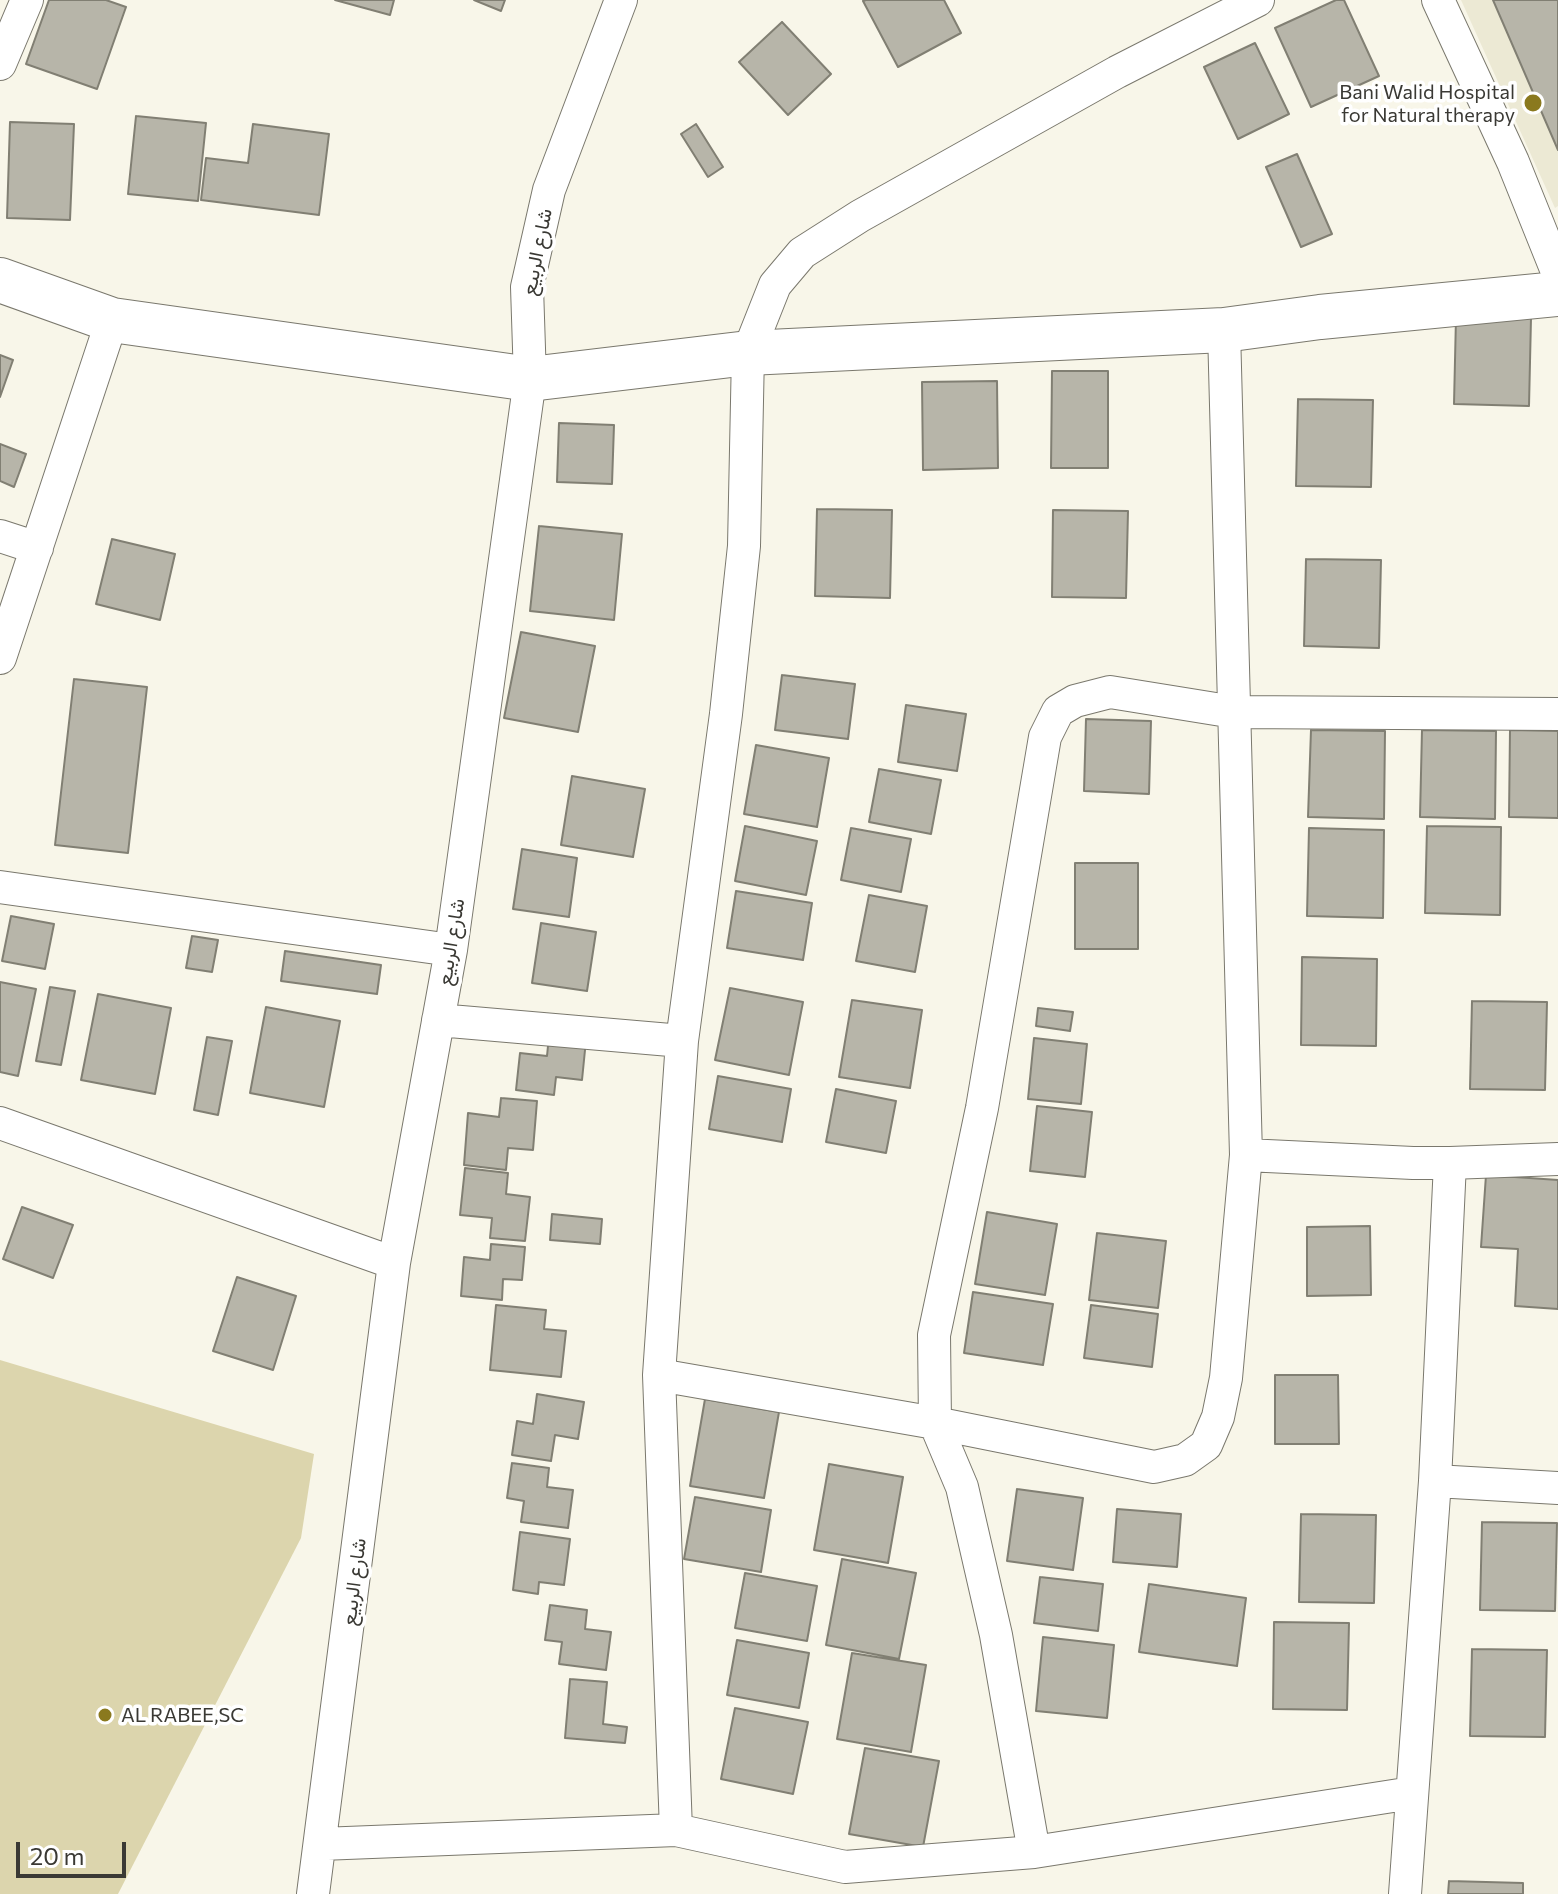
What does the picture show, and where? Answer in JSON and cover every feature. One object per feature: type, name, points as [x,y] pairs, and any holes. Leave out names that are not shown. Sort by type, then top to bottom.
[{"type":"main road","points":[[0,280],[112,320],[530,379],[748,353],[1224,330],[1320,317],[1558,294]]},
{"type":"street","points":[[0,64],[27,0]]},
{"type":"street","name":"شارع الربيع","points":[[313,1894],[394,1263],[451,950],[530,379],[527,287],[549,190],[621,0]]},
{"type":"street","points":[[676,1830],[659,1375],[682,1041],[726,714],[744,546],[748,353],[775,285],[802,253],[860,216],[1104,80],[1258,0]]},
{"type":"street","points":[[1438,0],[1513,162],[1558,274]]},
{"type":"street","points":[[0,658],[112,320]]},
{"type":"street","points":[[659,1375],[935,1423],[1154,1467],[1185,1460],[1206,1445],[1218,1417],[1226,1378],[1246,1155],[1224,330]]},
{"type":"street","points":[[0,536],[37,548]]},
{"type":"street","points":[[1034,1852],[996,1635],[962,1487],[935,1423],[934,1335],[982,1108],[1045,737],[1058,711],[1075,701],[1110,692],[1234,712],[1558,714]]},
{"type":"street","points":[[0,887],[451,950]]},
{"type":"street","points":[[438,1020],[682,1041]]},
{"type":"street","points":[[0,1123],[394,1263]]},
{"type":"street","points":[[1246,1155],[1413,1163],[1558,1159]]},
{"type":"street","points":[[1405,1894],[1435,1481],[1450,1163]]},
{"type":"street","points":[[1435,1481],[1558,1488]]},
{"type":"street","points":[[321,1844],[676,1830],[845,1867],[1034,1852],[1412,1793]]},
{"type":"shaded area","name":"Bani Walid Hospital for Natural therapy","points":[[1461,0],[1558,0],[1558,206],[1555,208]]},
{"type":"shaded area","name":"AL RABEE,SC","points":[[0,1360],[314,1454],[301,1538],[118,1894],[0,1894]]},
{"type":"building","points":[[49,0],[106,0],[126,7],[97,89],[26,64]]},
{"type":"building","points":[[335,0],[394,0],[390,15]]},
{"type":"building","points":[[474,0],[505,0],[501,11]]},
{"type":"building","points":[[944,0],[961,33],[898,67],[863,1]]},
{"type":"building","points":[[1336,0],[1344,0],[1379,76],[1311,107],[1275,28]]},
{"type":"building","points":[[1493,0],[1558,0],[1558,150]]},
{"type":"building","points":[[782,22],[831,74],[788,115],[739,62]]},
{"type":"building","points":[[1255,43],[1289,114],[1238,139],[1204,67]]},
{"type":"building","points":[[136,116],[206,123],[198,201],[128,194]]},
{"type":"building","points":[[10,122],[74,124],[70,220],[7,218]]},
{"type":"building","points":[[253,124],[329,134],[319,215],[201,200],[206,158],[248,163]]},
{"type":"building","points":[[696,124],[723,167],[708,177],[681,134]]},
{"type":"building","points":[[1297,154],[1332,234],[1301,247],[1266,167]]},
{"type":"building","points":[[1456,317],[1531,318],[1529,406],[1454,404]]},
{"type":"building","points":[[0,355],[13,360],[0,397]]},
{"type":"building","points":[[1052,371],[1108,371],[1108,468],[1051,468]]},
{"type":"building","points":[[997,381],[998,468],[923,470],[922,382]]},
{"type":"building","points":[[1298,399],[1373,400],[1371,487],[1296,486]]},
{"type":"building","points":[[559,423],[614,425],[612,484],[557,482]]},
{"type":"building","points":[[0,444],[26,454],[14,487],[0,481]]},
{"type":"building","points":[[817,509],[892,510],[890,598],[815,596]]},
{"type":"building","points":[[1053,510],[1128,511],[1126,598],[1052,597]]},
{"type":"building","points":[[539,526],[622,534],[614,620],[530,611]]},
{"type":"building","points":[[112,539],[175,554],[160,620],[96,604]]},
{"type":"building","points":[[1306,559],[1381,560],[1379,648],[1304,646]]},
{"type":"building","points":[[521,632],[595,646],[578,732],[504,718]]},
{"type":"building","points":[[782,675],[855,684],[848,739],[775,730]]},
{"type":"building","points":[[74,679],[147,687],[128,853],[55,845]]},
{"type":"building","points":[[906,705],[966,714],[957,771],[898,762]]},
{"type":"building","points":[[1086,719],[1151,721],[1149,794],[1084,791]]},
{"type":"building","points":[[1311,730],[1385,731],[1384,819],[1308,817]]},
{"type":"building","points":[[1422,730],[1496,731],[1495,819],[1420,817]]},
{"type":"building","points":[[1510,730],[1558,731],[1558,818],[1509,817]]},
{"type":"building","points":[[756,745],[829,758],[817,827],[744,814]]},
{"type":"building","points":[[879,769],[941,780],[931,834],[869,822]]},
{"type":"building","points":[[572,776],[645,789],[633,857],[561,845]]},
{"type":"building","points":[[745,826],[817,841],[806,895],[735,881]]},
{"type":"building","points":[[1427,826],[1501,827],[1500,915],[1425,913]]},
{"type":"building","points":[[851,828],[911,839],[901,892],[841,880]]},
{"type":"building","points":[[1309,828],[1384,830],[1383,918],[1307,916]]},
{"type":"building","points":[[522,849],[577,858],[569,917],[513,909]]},
{"type":"building","points":[[1075,863],[1138,863],[1138,949],[1075,949]]},
{"type":"building","points":[[736,891],[812,903],[803,960],[727,948]]},
{"type":"building","points":[[869,895],[927,906],[915,972],[856,961]]},
{"type":"building","points":[[11,916],[54,924],[45,969],[2,961]]},
{"type":"building","points":[[541,923],[596,932],[587,991],[532,983]]},
{"type":"building","points":[[192,936],[218,940],[212,972],[186,968]]},
{"type":"building","points":[[285,951],[381,965],[377,994],[281,981]]},
{"type":"building","points":[[1302,957],[1377,959],[1376,1046],[1301,1045]]},
{"type":"building","points":[[0,982],[36,989],[18,1076],[0,1072]]},
{"type":"building","points":[[50,987],[75,991],[61,1065],[36,1061]]},
{"type":"building","points":[[730,988],[803,1002],[789,1075],[715,1060]]},
{"type":"building","points":[[98,994],[171,1008],[155,1094],[81,1080]]},
{"type":"building","points":[[852,1000],[922,1010],[910,1088],[839,1077]]},
{"type":"building","points":[[1472,1001],[1547,1002],[1545,1090],[1470,1089]]},
{"type":"building","points":[[266,1007],[340,1021],[324,1107],[250,1093]]},
{"type":"building","points":[[1038,1008],[1073,1012],[1070,1031],[1036,1026]]},
{"type":"building","points":[[549,1036],[586,1040],[582,1080],[556,1077],[554,1095],[516,1090],[520,1053],[547,1056]]},
{"type":"building","points":[[207,1037],[232,1041],[218,1115],[194,1110]]},
{"type":"building","points":[[1034,1038],[1087,1044],[1081,1104],[1028,1099]]},
{"type":"building","points":[[718,1076],[791,1089],[782,1142],[709,1129]]},
{"type":"building","points":[[836,1089],[896,1101],[886,1153],[826,1142]]},
{"type":"building","points":[[501,1098],[537,1101],[533,1150],[508,1148],[506,1170],[464,1165],[468,1113],[499,1117]]},
{"type":"building","points":[[1037,1106],[1092,1112],[1085,1177],[1030,1171]]},
{"type":"building","points":[[465,1168],[508,1173],[506,1194],[530,1197],[525,1241],[490,1238],[492,1218],[460,1215]]},
{"type":"building","points":[[1486,1175],[1558,1180],[1558,1309],[1515,1306],[1518,1249],[1481,1247]]},
{"type":"building","points":[[22,1207],[73,1225],[53,1278],[3,1259]]},
{"type":"building","points":[[987,1212],[1057,1224],[1045,1295],[975,1284]]},
{"type":"building","points":[[552,1214],[602,1219],[600,1244],[550,1240]]},
{"type":"building","points":[[1370,1226],[1371,1295],[1307,1296],[1307,1227]]},
{"type":"building","points":[[1097,1233],[1166,1241],[1158,1308],[1089,1300]]},
{"type":"building","points":[[491,1244],[525,1247],[522,1280],[503,1279],[502,1300],[461,1296],[464,1257],[490,1260]]},
{"type":"building","points":[[237,1277],[296,1296],[273,1370],[213,1351]]},
{"type":"building","points":[[973,1292],[1053,1304],[1043,1365],[964,1353]]},
{"type":"building","points":[[496,1305],[546,1310],[544,1329],[566,1331],[561,1377],[490,1370]]},
{"type":"building","points":[[1091,1305],[1158,1314],[1152,1367],[1084,1358]]},
{"type":"building","points":[[1275,1375],[1338,1375],[1339,1444],[1275,1444]]},
{"type":"building","points":[[537,1394],[584,1402],[578,1439],[555,1435],[551,1461],[512,1455],[517,1421],[533,1424]]},
{"type":"building","points":[[705,1399],[779,1412],[764,1498],[690,1486]]},
{"type":"building","points":[[512,1463],[549,1468],[547,1487],[573,1490],[568,1528],[521,1522],[524,1501],[507,1498]]},
{"type":"building","points":[[829,1464],[903,1477],[888,1563],[814,1550]]},
{"type":"building","points":[[1017,1489],[1083,1498],[1073,1570],[1007,1561]]},
{"type":"building","points":[[695,1497],[771,1510],[761,1572],[684,1559]]},
{"type":"building","points":[[1117,1509],[1181,1514],[1177,1567],[1113,1562]]},
{"type":"building","points":[[1301,1514],[1376,1515],[1374,1603],[1299,1602]]},
{"type":"building","points":[[1482,1522],[1557,1523],[1555,1611],[1480,1610]]},
{"type":"building","points":[[520,1532],[570,1539],[564,1585],[539,1582],[538,1594],[513,1590]]},
{"type":"building","points":[[842,1559],[916,1573],[899,1659],[826,1645]]},
{"type":"building","points":[[745,1573],[817,1586],[807,1641],[735,1628]]},
{"type":"building","points":[[1040,1577],[1103,1584],[1098,1631],[1034,1623]]},
{"type":"building","points":[[1149,1584],[1246,1598],[1237,1666],[1139,1652]]},
{"type":"building","points":[[550,1605],[587,1610],[585,1629],[611,1632],[606,1670],[559,1664],[562,1642],[545,1640]]},
{"type":"building","points":[[1274,1622],[1349,1623],[1347,1710],[1273,1709]]},
{"type":"building","points":[[1043,1637],[1114,1645],[1107,1718],[1036,1711]]},
{"type":"building","points":[[737,1640],[809,1653],[799,1708],[727,1695]]},
{"type":"building","points":[[1472,1649],[1547,1650],[1545,1737],[1470,1736]]},
{"type":"building","points":[[852,1653],[926,1665],[911,1752],[837,1739]]},
{"type":"building","points":[[570,1679],[607,1682],[603,1724],[627,1727],[625,1743],[565,1738]]},
{"type":"building","points":[[735,1708],[808,1722],[793,1794],[721,1779]]},
{"type":"building","points":[[865,1748],[939,1761],[923,1847],[849,1834]]},
{"type":"building","points":[[1449,1881],[1523,1883],[1523,1894],[1448,1894]]},
{"type":"place","name":"Bani Walid Hospital for Natural therapy","points":[[1533,103]]},
{"type":"place","name":"AL RABEE,SC","points":[[105,1715]]}]
